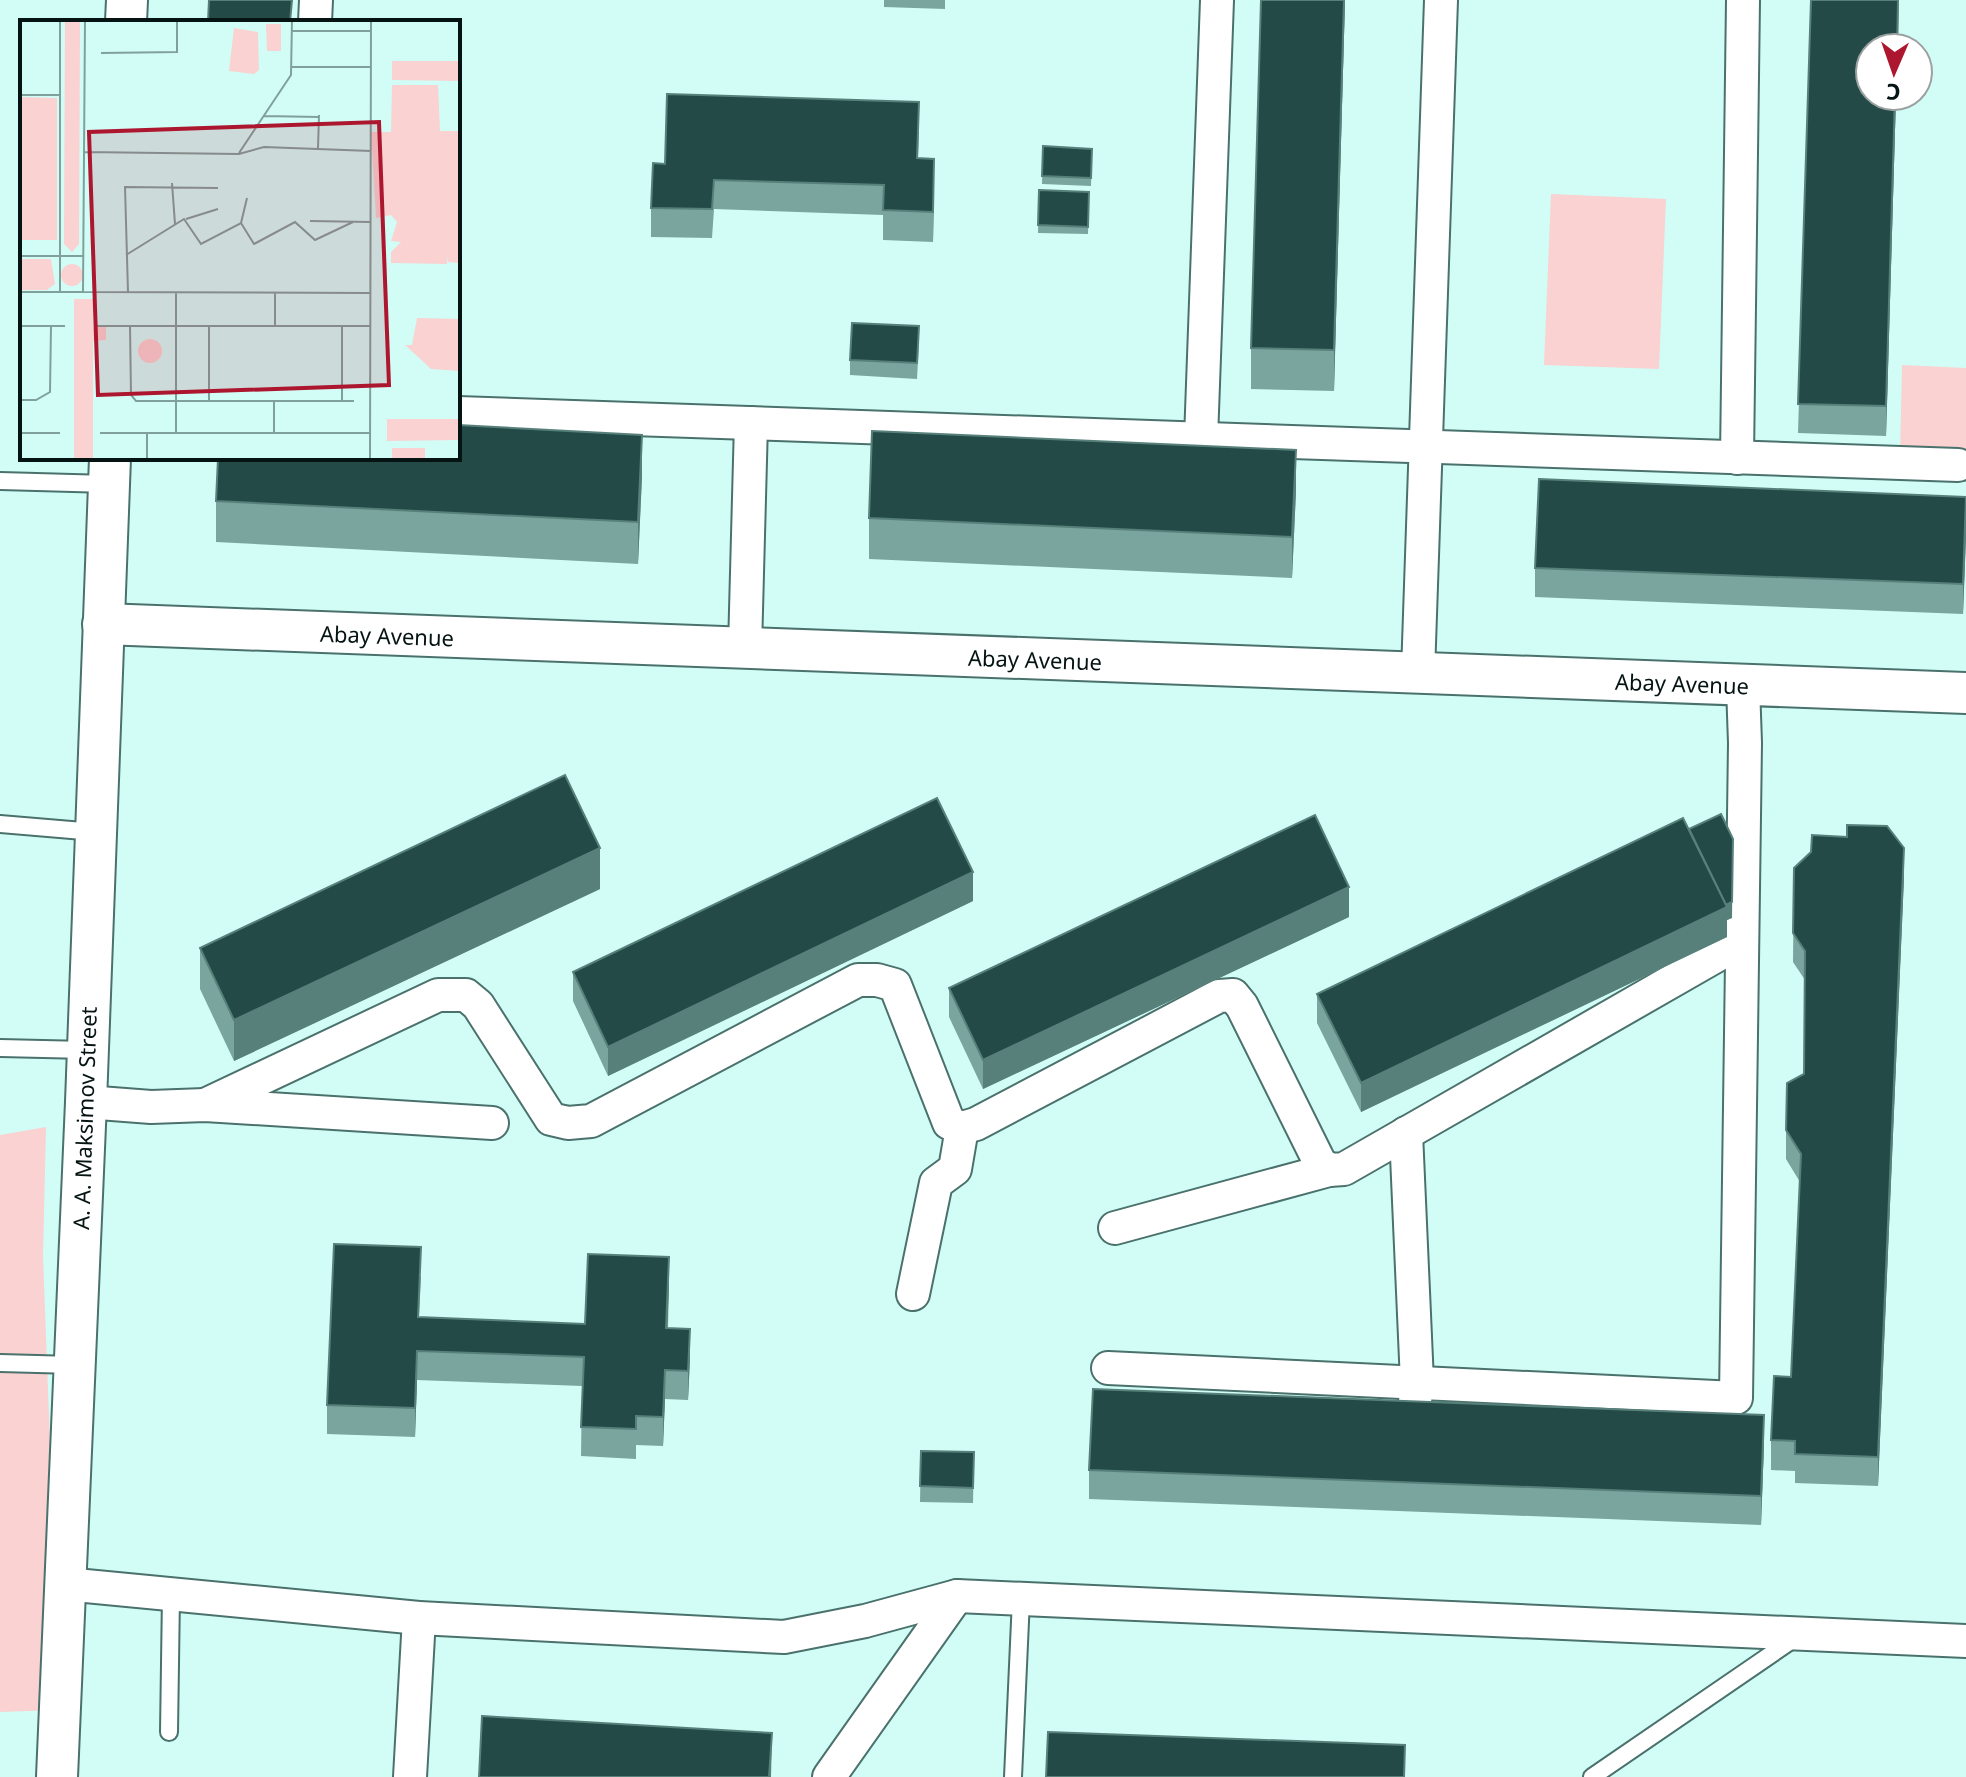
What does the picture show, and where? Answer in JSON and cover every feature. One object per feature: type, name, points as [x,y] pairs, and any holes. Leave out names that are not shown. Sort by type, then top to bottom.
[{"type":"street","points":[[126,20],[127,0]]},
{"type":"street","points":[[315,20],[316,0]]},
{"type":"street","points":[[1201,439],[1217,0]]},
{"type":"street","points":[[1418,673],[1441,0]]},
{"type":"street","points":[[1737,458],[1743,0]]},
{"type":"street","points":[[460,413],[1958,465]]},
{"type":"street","points":[[745,648],[751,423]]},
{"type":"street","name":"A. A. Maksimov Street","points":[[57,1777],[109,471]]},
{"type":"street","name":"Abay Avenue","points":[[103,624],[1966,693]]},
{"type":"street","points":[[1108,1368],[1736,1398],[1743,686]]},
{"type":"street","points":[[1115,1228],[1329,1170],[1344,1169],[1742,941]]},
{"type":"street","points":[[205,1105],[438,995],[449,994],[466,995],[478,1005],[551,1119],[568,1123],[591,1121],[858,980],[877,980],[895,985],[949,1123],[962,1128],[976,1124],[1219,996],[1233,995],[1242,1006],[1320,1163],[1329,1170]]},
{"type":"street","points":[[86,1102],[151,1107],[205,1105],[492,1123]]},
{"type":"street","points":[[913,1294],[936,1183],[955,1169],[962,1128]]},
{"type":"street","points":[[1406,1133],[1417,1382],[1414,1414]]},
{"type":"street","points":[[65,1584],[419,1618],[784,1637],[865,1621],[957,1596],[1966,1641]]},
{"type":"street","points":[[829,1777],[957,1596]]},
{"type":"street","points":[[410,1777],[419,1618]]},
{"type":"lane","points":[[0,481],[109,471]]},
{"type":"lane","points":[[0,824],[95,832]]},
{"type":"lane","points":[[0,1048],[86,1050]]},
{"type":"lane","points":[[0,1363],[74,1365]]},
{"type":"lane","points":[[169,1732],[171,1595]]},
{"type":"lane","points":[[1013,1777],[1021,1599]]},
{"type":"lane","points":[[1592,1777],[1801,1634]]},
{"type":"shaded area","points":[[1551,194],[1666,199],[1659,369],[1544,365]]},
{"type":"shaded area","points":[[1902,365],[1966,368],[1966,457],[1900,455]]},
{"type":"shaded area","points":[[46,1127],[43,1256],[60,1710],[0,1712],[0,1135]]},
{"type":"building","points":[[209,0],[292,0],[290,20],[208,20]]},
{"type":"building","points":[[1261,0],[1344,0],[1334,350],[1251,348]]},
{"type":"building","points":[[1811,0],[1898,0],[1897,32],[1854,32],[1854,112],[1895,112],[1886,406],[1798,404]]},
{"type":"building","points":[[667,94],[919,102],[917,158],[934,159],[933,212],[883,210],[884,185],[714,180],[712,209],[651,208],[653,163],[665,164]]},
{"type":"building","points":[[1043,146],[1092,149],[1091,178],[1042,176]]},
{"type":"building","points":[[1039,190],[1089,192],[1088,227],[1038,225]]},
{"type":"building","points":[[852,323],[919,326],[917,363],[850,360]]},
{"type":"building","points":[[460,425],[642,435],[638,522],[216,501],[218,460],[460,460]]},
{"type":"building","points":[[872,431],[1296,450],[1292,537],[869,518]]},
{"type":"building","points":[[1539,479],[1966,497],[1963,584],[1535,568]]},
{"type":"building","points":[[565,775],[600,848],[234,1020],[200,948]]},
{"type":"building","points":[[937,798],[973,872],[608,1047],[573,972]]},
{"type":"building","points":[[1721,814],[1733,839],[1732,902],[1726,905],[1689,829]]},
{"type":"building","points":[[1315,815],[1349,887],[983,1060],[949,988]]},
{"type":"building","points":[[1683,818],[1727,907],[1361,1083],[1317,994]]},
{"type":"building","points":[[1847,825],[1887,826],[1904,848],[1878,1457],[1795,1454],[1795,1441],[1771,1440],[1774,1376],[1791,1377],[1801,1154],[1786,1130],[1787,1083],[1804,1074],[1805,951],[1793,933],[1794,868],[1811,852],[1812,835],[1847,837]]},
{"type":"building","points":[[334,1244],[421,1247],[418,1317],[585,1324],[588,1254],[669,1257],[666,1328],[690,1329],[688,1371],[665,1370],[663,1417],[636,1416],[636,1429],[581,1427],[584,1357],[417,1351],[415,1408],[327,1405]]},
{"type":"building","points":[[1093,1389],[1764,1415],[1761,1496],[1089,1470]]},
{"type":"building","points":[[921,1451],[974,1452],[973,1488],[920,1486]]},
{"type":"building","points":[[482,1716],[772,1733],[769,1777],[479,1777]]},
{"type":"building","points":[[1048,1732],[1405,1745],[1404,1777],[1046,1777]]}]
